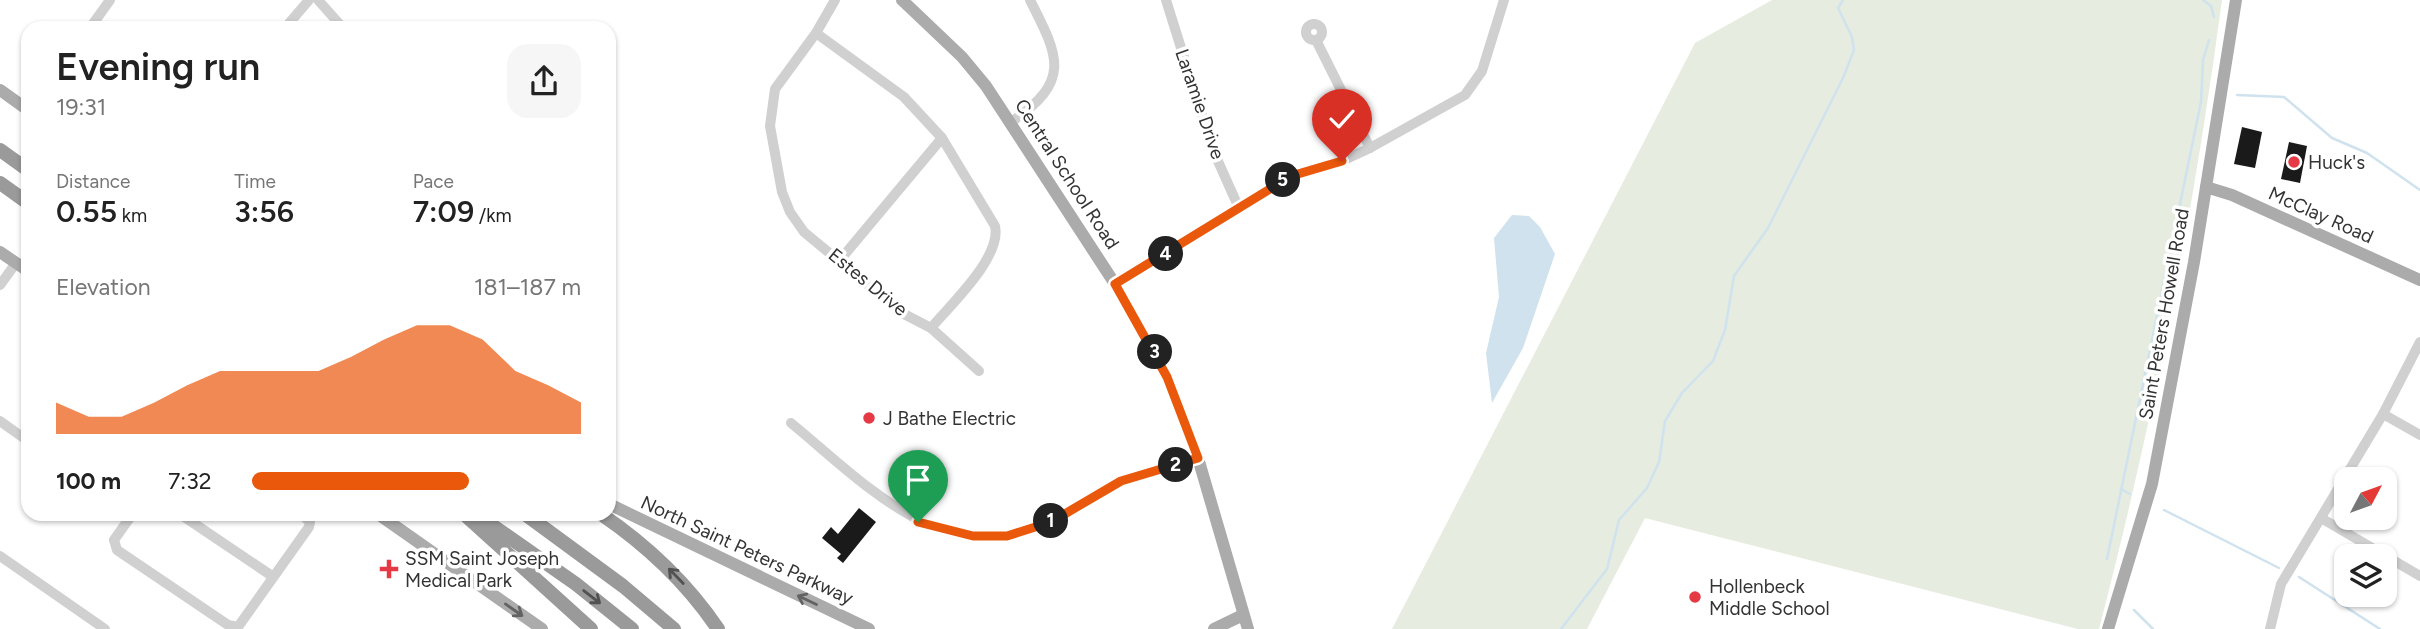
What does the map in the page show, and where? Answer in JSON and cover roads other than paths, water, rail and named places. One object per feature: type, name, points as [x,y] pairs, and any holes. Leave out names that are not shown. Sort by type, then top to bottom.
[{"type":"highway","points":[[0,150],[21,165]]},
{"type":"highway","points":[[0,183],[21,198]]},
{"type":"highway","points":[[472,521],[591,629]]},
{"type":"highway","points":[[487,521],[576,584],[632,629]]},
{"type":"highway","points":[[535,521],[615,579],[674,629]]},
{"type":"highway","points":[[610,521],[657,558],[694,595],[718,629]]},
{"type":"main road","name":"Central School Road","points":[[902,0],[962,57],[1011,121],[1115,284],[1167,377],[1198,458],[1248,629]]},
{"type":"main road","name":"Saint Peters Howell Road","points":[[2108,629],[2152,484],[2206,187],[2236,0]]},
{"type":"main road","points":[[0,90],[21,105]]},
{"type":"main road","name":"McClay Road","points":[[2206,187],[2232,195],[2420,280]]},
{"type":"main road","points":[[0,252],[21,266]]},
{"type":"main road","name":"North Saint Peters Parkway","points":[[616,507],[869,629]]},
{"type":"main road","points":[[388,521],[542,629]]},
{"type":"main road","points":[[1214,629],[1243,615]]},
{"type":"street","points":[[97,21],[110,0]]},
{"type":"street","points":[[291,21],[309,0]]},
{"type":"street","points":[[318,0],[337,21]]},
{"type":"street","name":"Estes Drive","points":[[835,0],[817,33],[775,89],[770,126],[782,192],[790,212],[804,232],[902,313],[931,328],[979,371]]},
{"type":"street","points":[[1011,121],[1044,94],[1054,71],[1053,46],[1030,0]]},
{"type":"street","name":"Laramie Drive","points":[[1166,0],[1213,150],[1238,206]]},
{"type":"street","points":[[1115,284],[1238,206],[1291,176],[1342,161],[1370,148],[1465,94],[1482,71],[1504,0]]},
{"type":"street","points":[[817,33],[904,97],[942,138],[990,214],[998,240],[989,259],[931,328]]},
{"type":"street","points":[[1316,40],[1370,148]]},
{"type":"street","points":[[839,260],[942,138]]},
{"type":"street","points":[[0,285],[16,263]]},
{"type":"street","points":[[2270,629],[2281,584],[2383,414],[2420,342]]},
{"type":"street","points":[[2383,414],[2420,435]]},
{"type":"street","points":[[0,421],[21,436]]},
{"type":"street","points":[[791,423],[911,518],[933,528],[973,536],[1007,536],[1040,527],[1121,481],[1198,458]]},
{"type":"street","points":[[2321,518],[2420,576]]},
{"type":"street","points":[[127,521],[114,540],[117,550],[232,626],[238,627],[309,527],[309,521]]},
{"type":"street","points":[[190,521],[272,576]]},
{"type":"street","points":[[0,556],[105,629]]},
{"type":"water","points":[[1512,215],[1529,216],[1540,227],[1555,254],[1523,348],[1492,403],[1486,353],[1499,297],[1494,238]]},
{"type":"waterway","points":[[1561,629],[1607,569],[1619,520],[1647,488],[1659,462],[1665,421],[1682,393],[1713,361],[1725,330],[1734,276],[1768,228],[1843,78],[1854,50],[1852,37],[1838,8],[1843,0]]},
{"type":"waterway","points":[[2203,0],[2211,6],[2214,17]]},
{"type":"waterway","points":[[2107,559],[2201,102],[2203,60],[2209,40]]},
{"type":"waterway","points":[[2237,95],[2284,97],[2332,138],[2367,153],[2420,190]]},
{"type":"waterway","points":[[2121,489],[2130,494]]},
{"type":"waterway","points":[[2164,510],[2279,568]]},
{"type":"waterway","points":[[2299,577],[2380,629]]},
{"type":"waterway","points":[[2134,610],[2153,629]]},
{"type":"place","name":"Huck's","points":[[2294,162]]},
{"type":"place","name":"J Bathe Electric","points":[[869,418]]},
{"type":"place","name":"SSM Saint Joseph Medical Park","points":[[389,569]]},
{"type":"place","name":"Hollenbeck Middle School","points":[[1695,597]]}]
